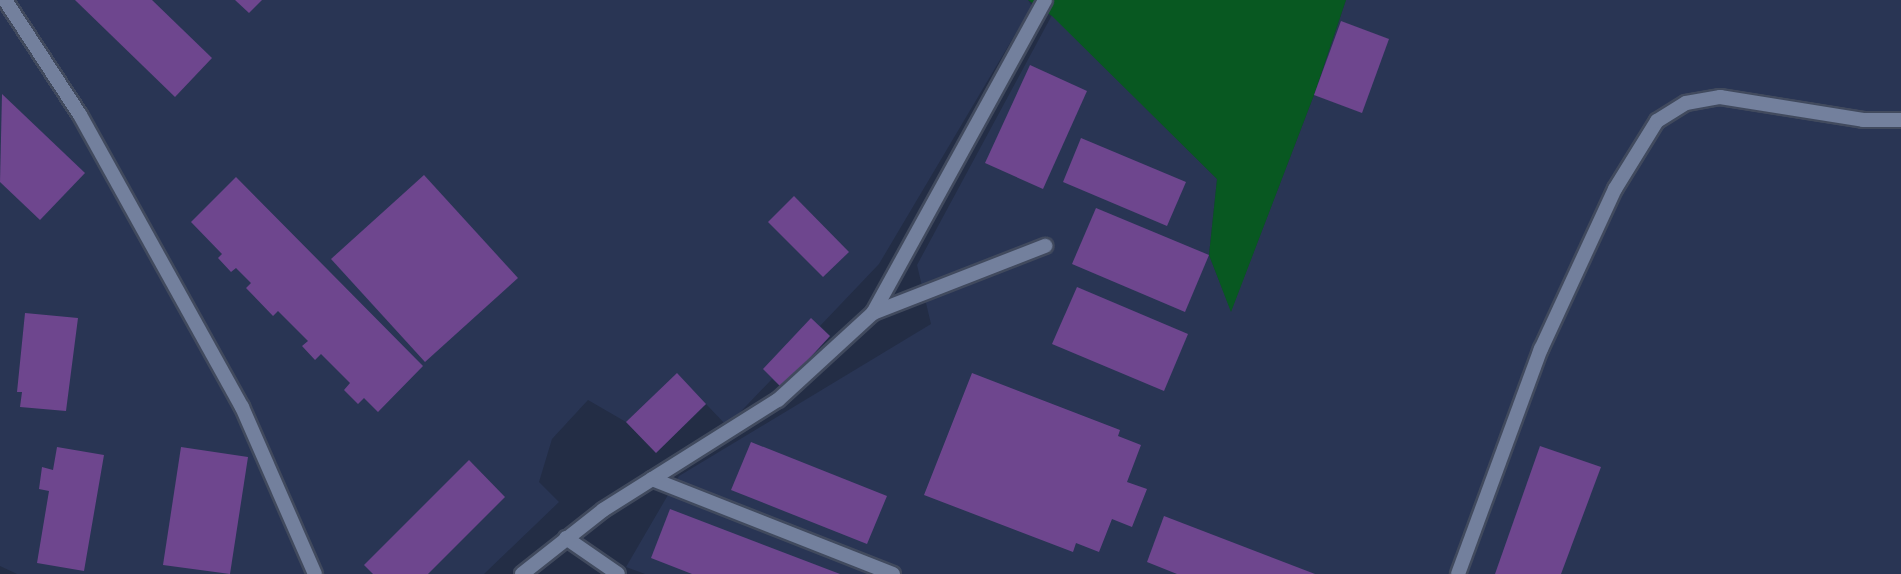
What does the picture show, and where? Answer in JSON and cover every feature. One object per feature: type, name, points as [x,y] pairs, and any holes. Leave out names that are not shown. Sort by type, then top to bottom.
[{"type":"lane","points":[[5,0],[81,115],[242,407],[315,574]]},
{"type":"lane","points":[[522,574],[566,538],[652,479],[777,400],[873,314],[1045,0]]},
{"type":"lane","points":[[1458,574],[1541,349],[1615,189],[1657,121],[1686,103],[1720,97],[1863,120],[1901,120]]},
{"type":"lane","points":[[873,314],[1045,246]]},
{"type":"lane","points":[[652,479],[893,574]]},
{"type":"lane","points":[[566,538],[618,574]]},
{"type":"shaded area","points":[[0,0],[1028,0],[1032,6],[879,264],[820,326],[830,336],[782,388],[772,379],[727,426],[706,404],[656,453],[626,422],[588,400],[552,439],[539,482],[559,502],[484,574],[17,574],[0,566]]},
{"type":"shaded area","points":[[1346,0],[1901,0],[1901,574],[645,574],[626,567],[679,476],[931,324],[917,265],[1052,15],[1217,179],[1209,255],[1231,311],[1314,95]]},
{"type":"green space","points":[[1028,0],[1346,0],[1314,95],[1231,312],[1209,255],[1217,179],[1052,16]]},
{"type":"building","points":[[75,0],[152,0],[212,58],[175,97]]},
{"type":"building","points":[[235,0],[262,0],[249,13]]},
{"type":"building","points":[[1341,21],[1389,39],[1362,113],[1314,95]]},
{"type":"building","points":[[1030,65],[1087,91],[1043,189],[985,163]]},
{"type":"building","points":[[2,94],[85,173],[40,220],[0,182]]},
{"type":"building","points":[[1081,138],[1186,182],[1167,226],[1063,182]]},
{"type":"building","points":[[424,175],[518,278],[425,362],[331,259]]},
{"type":"building","points":[[236,177],[423,366],[378,412],[364,398],[358,404],[344,390],[350,383],[321,354],[315,360],[302,346],[308,341],[278,311],[273,316],[246,288],[251,283],[236,268],[231,272],[218,258],[222,254],[191,222]]},
{"type":"building","points":[[794,196],[849,252],[823,277],[768,222]]},
{"type":"building","points":[[1096,208],[1209,255],[1185,312],[1072,264]]},
{"type":"building","points":[[1077,287],[1188,334],[1164,391],[1052,344]]},
{"type":"building","points":[[25,313],[78,318],[66,411],[20,407],[22,392],[17,392]]},
{"type":"building","points":[[811,318],[830,336],[782,388],[763,369]]},
{"type":"building","points":[[677,373],[706,404],[656,453],[626,422]]},
{"type":"building","points":[[972,373],[1120,430],[1118,436],[1141,445],[1127,482],[1147,489],[1132,527],[1112,519],[1099,552],[1076,543],[1073,552],[924,495]]},
{"type":"building","points":[[751,442],[887,496],[867,544],[731,490]]},
{"type":"building","points":[[1540,446],[1601,467],[1561,574],[1495,574]]},
{"type":"building","points":[[57,447],[104,455],[84,571],[37,563],[49,491],[39,489],[42,467],[53,470]]},
{"type":"building","points":[[181,447],[248,457],[230,574],[163,565]]},
{"type":"building","points":[[469,460],[505,497],[428,574],[373,574],[364,565]]},
{"type":"building","points":[[670,509],[840,574],[692,574],[651,558]]},
{"type":"building","points":[[1164,516],[1315,574],[1177,574],[1147,562]]}]
